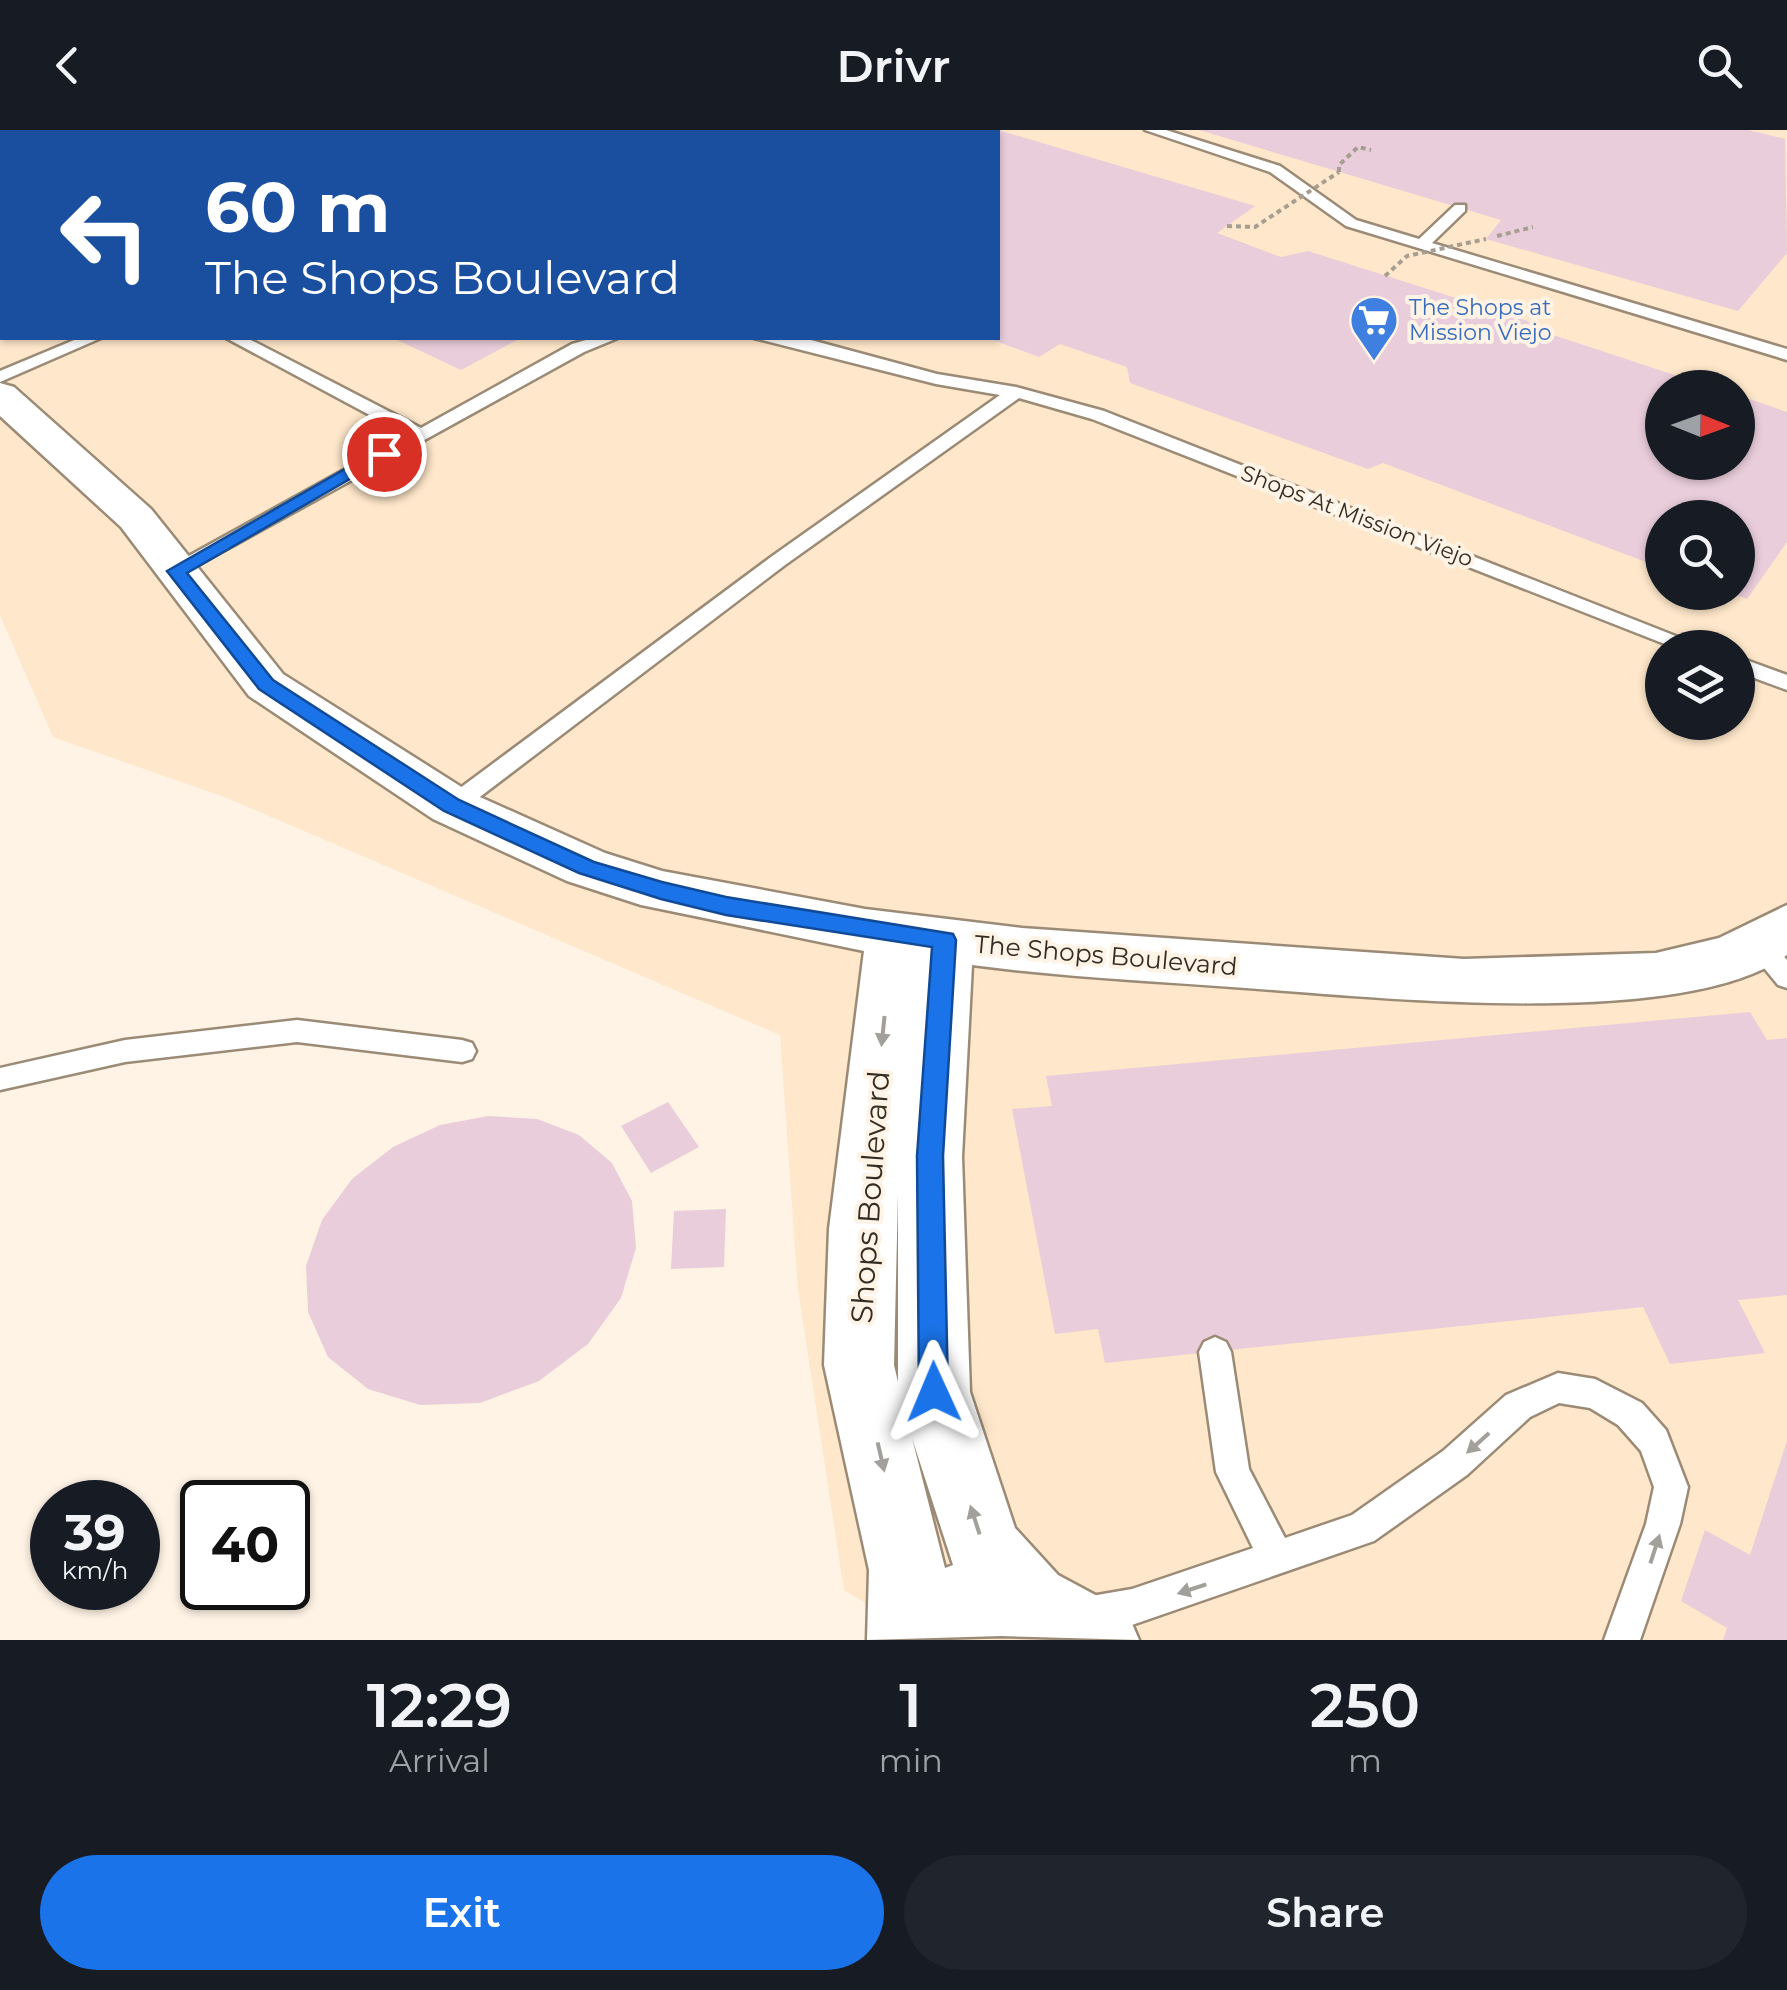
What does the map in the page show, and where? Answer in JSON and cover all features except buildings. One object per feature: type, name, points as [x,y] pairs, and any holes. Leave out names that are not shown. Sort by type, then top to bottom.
[{"type":"street","name":"The Shops Boulevard","points":[[0,396],[136,518],[266,684],[452,806],[586,868],[661,891],[919,937],[1163,962],[1464,981],[1656,974],[1778,950]]},
{"type":"street","points":[[919,937],[930,1156],[934,1392],[985,1552],[1065,1618]]},
{"type":"street","name":"Shops Boulevard","points":[[908,1638],[907,1570],[860,1365],[862,1229],[919,937]]},
{"type":"street","name":"Shops Boulevard","points":[[908,1638],[952,1607],[990,1597],[1065,1618]]},
{"type":"lane","points":[[1152,130],[1274,168],[1351,223],[1787,355]]},
{"type":"lane","points":[[1422,244],[1460,208]]},
{"type":"lane","points":[[0,377],[87,340]]},
{"type":"lane","points":[[239,340],[419,434]]},
{"type":"lane","points":[[176,571],[419,434],[578,348],[603,340]]},
{"type":"lane","name":"Shops At Mission Viejo","points":[[778,340],[810,344],[936,379],[1016,392],[1098,415],[1650,630]]},
{"type":"lane","points":[[452,806],[778,561],[1016,392]]},
{"type":"lane","points":[[1755,671],[1787,683]]},
{"type":"lane","points":[[0,1079],[125,1051],[296,1031],[462,1050]]},
{"type":"lane","points":[[1214,1352],[1233,1472],[1278,1558]]},
{"type":"lane","points":[[1065,1618],[1132,1607],[1362,1528],[1455,1463],[1518,1406],[1558,1388],[1595,1394],[1630,1414],[1654,1441],[1671,1487],[1663,1524],[1622,1640]]},
{"type":"path","points":[[1227,226],[1255,227],[1338,172],[1339,165],[1358,147],[1371,150]]},
{"type":"path","points":[[1385,276],[1406,256],[1533,227]]},
{"type":"shaded area","name":"The Shops at Mission Viejo","points":[[1000,130],[1787,130],[1787,1640],[926,1640],[844,1590],[798,1289],[780,1035],[227,798],[53,737],[0,615],[0,340],[1000,340]]},
{"type":"place","name":"The Shops at Mission Viejo","points":[[1374,362]]},
{"type":"route","points":[[384,454],[176,571],[266,684],[452,806],[586,868],[661,891],[865,930],[945,940],[930,1156],[934,1392]]}]
